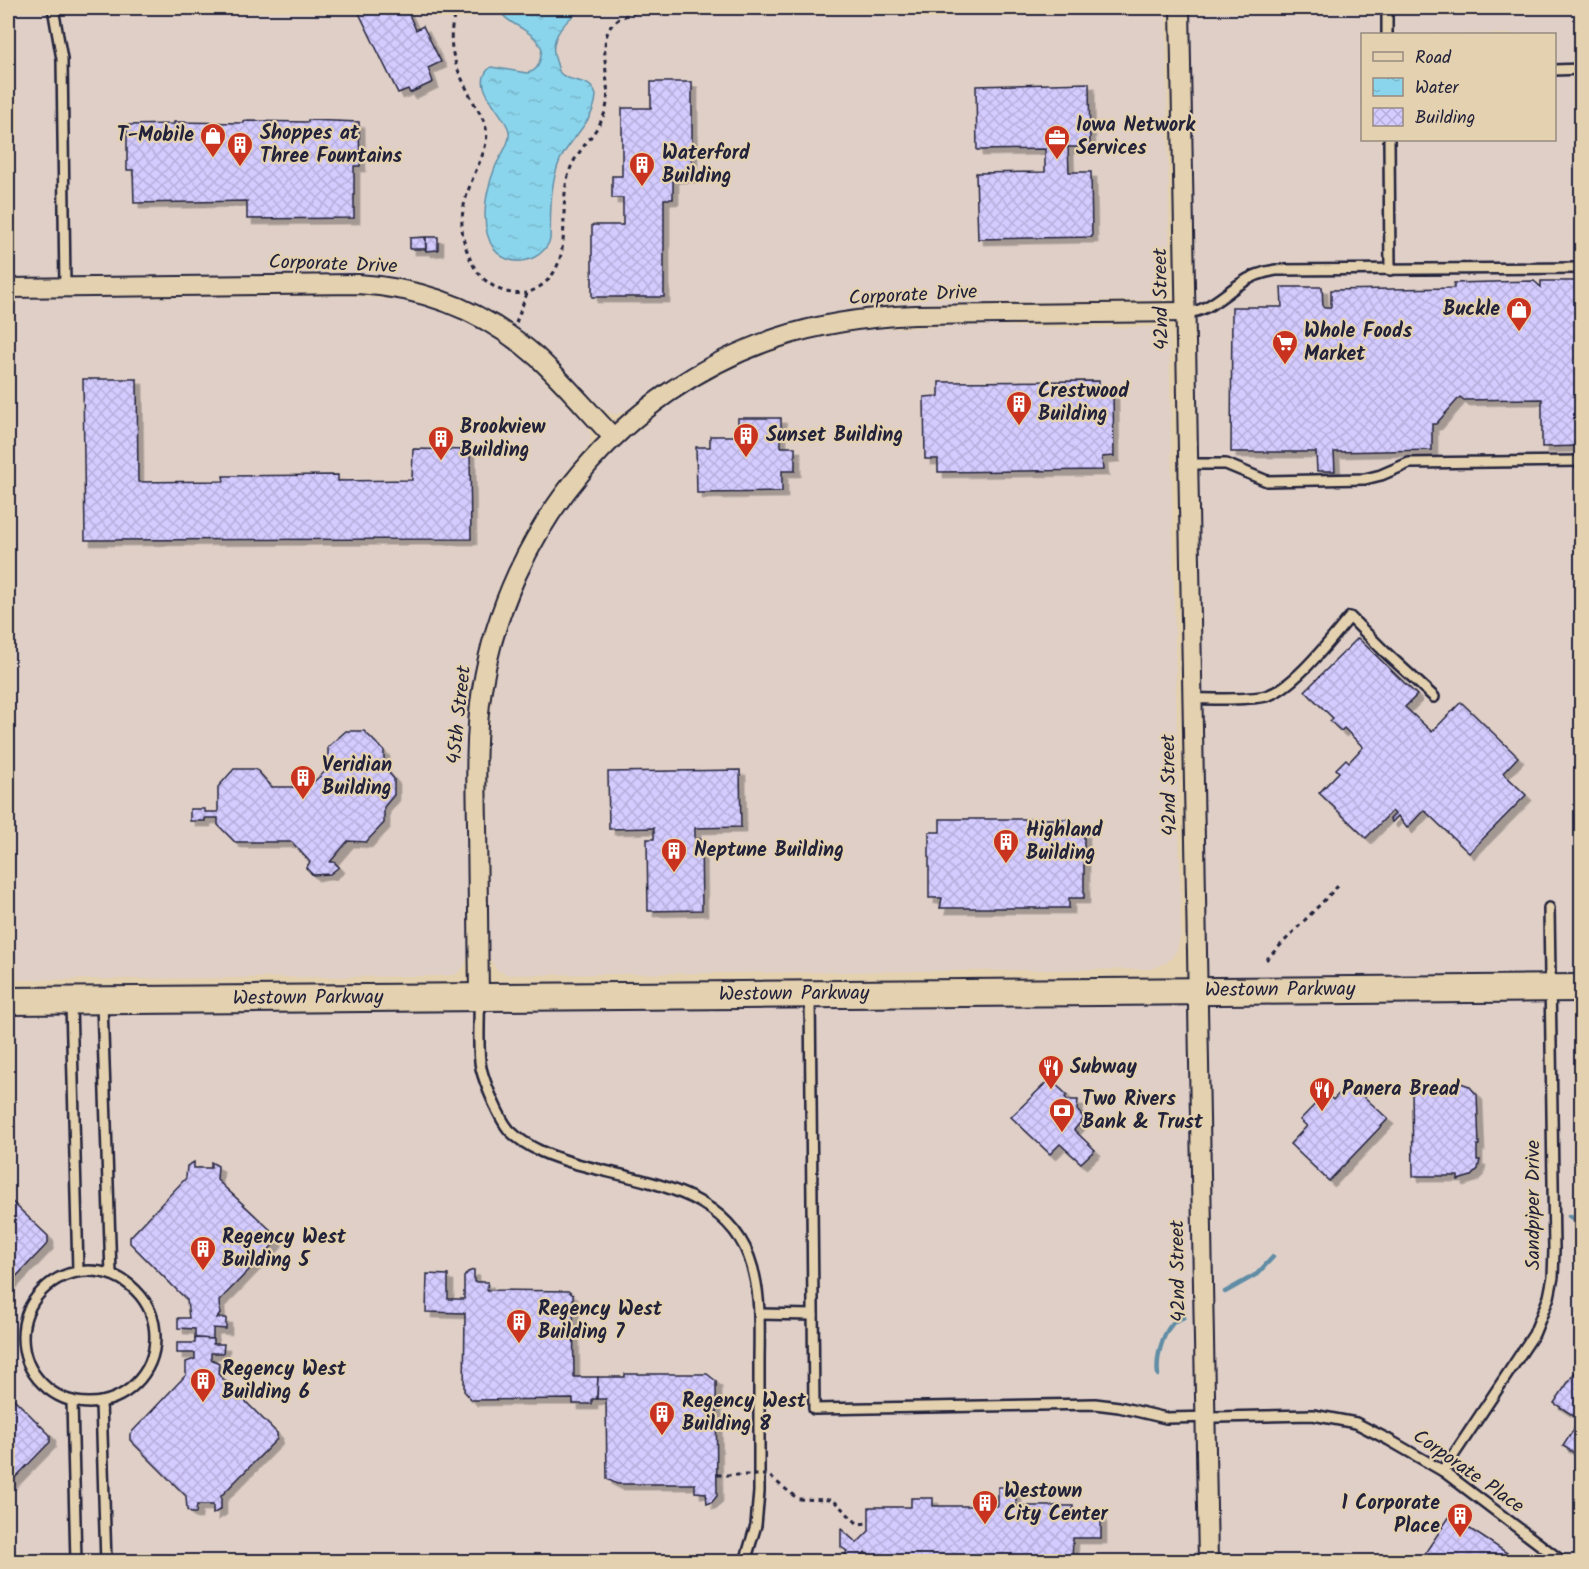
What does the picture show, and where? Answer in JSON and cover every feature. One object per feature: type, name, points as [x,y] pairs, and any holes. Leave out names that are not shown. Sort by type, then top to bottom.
[{"type":"street","name":"42nd Street","points":[[1180,8],[1208,1562]]},
{"type":"street","name":"Corporate Drive","points":[[8,288],[377,285],[425,294],[479,316],[509,334],[539,359],[613,437],[658,400],[700,372],[756,346],[825,325],[866,318],[905,316],[1185,312]]},
{"type":"street","name":"45th Street","points":[[479,997],[477,742],[482,690],[488,659],[506,601],[532,541],[570,485],[613,437]]},
{"type":"street","name":"Westown Parkway","points":[[8,1001],[1197,993],[1581,988]]},
{"type":"lane","points":[[53,8],[62,59],[65,287]]},
{"type":"lane","points":[[1387,8],[1388,33]]},
{"type":"lane","points":[[1556,70],[1581,69]]},
{"type":"lane","points":[[1389,141],[1390,270]]},
{"type":"lane","points":[[1185,312],[1192,313],[1221,298],[1241,283],[1269,271],[1581,268]]},
{"type":"lane","points":[[1187,464],[1226,464],[1267,481],[1365,479],[1409,463],[1581,461]]},
{"type":"lane","points":[[1191,699],[1267,696],[1281,689],[1296,678],[1350,617],[1434,697]]},
{"type":"lane","name":"Sandpiper Drive","points":[[1443,1471],[1539,1325],[1553,1277],[1549,908]]},
{"type":"lane","points":[[759,1314],[813,1315],[810,995]]},
{"type":"lane","points":[[479,997],[480,1065],[492,1099],[509,1129],[540,1152],[614,1174],[643,1179],[715,1210],[740,1238],[749,1257],[759,1290],[759,1492],[756,1525],[745,1562]]},
{"type":"lane","points":[[102,1000],[111,1274]]},
{"type":"lane","points":[[71,1001],[78,1271]]},
{"type":"lane","points":[[96,1270],[111,1274],[127,1282],[145,1300],[153,1316],[156,1329],[155,1349],[149,1366],[140,1380],[128,1391],[101,1402],[72,1401],[55,1394],[43,1385],[32,1371],[23,1346],[26,1316],[45,1287],[62,1276],[78,1271],[96,1270]]},
{"type":"lane","name":"Corporate Place","points":[[813,1315],[814,1409],[1095,1404],[1166,1418],[1313,1415],[1356,1423],[1443,1471],[1563,1562]]},
{"type":"lane","points":[[72,1401],[76,1562]]},
{"type":"lane","points":[[101,1402],[106,1562]]},
{"type":"path","points":[[457,8],[450,30],[455,65],[484,122],[487,136],[465,201],[462,224],[464,244],[472,265],[496,289],[510,293],[527,293],[549,280],[560,258],[564,229],[564,194],[570,169],[603,118],[607,104],[606,43],[610,28],[619,19],[653,8]]},
{"type":"path","points":[[509,334],[518,318],[527,293]]},
{"type":"path","points":[[1266,960],[1339,885]]},
{"type":"path","points":[[717,1475],[768,1475],[798,1499],[833,1500],[858,1524],[869,1523]]},
{"type":"shaded area","points":[[8,8],[1166,8],[1170,287],[1164,297],[1155,300],[895,304],[802,319],[747,337],[721,349],[671,377],[626,411],[616,414],[602,408],[542,346],[504,318],[462,296],[418,281],[372,274],[8,277]]},
{"type":"shaded area","points":[[1180,8],[1581,8],[1581,1561],[8,1561],[8,1002],[1196,993]]},
{"type":"shaded area","points":[[348,296],[398,300],[423,305],[446,313],[485,332],[520,356],[587,425],[591,437],[589,445],[558,482],[522,537],[495,596],[476,659],[467,724],[468,956],[464,967],[455,975],[440,976],[8,980],[8,299]]},
{"type":"shaded area","points":[[992,325],[1047,328],[1155,327],[1161,328],[1169,336],[1181,933],[1177,950],[1172,957],[1166,963],[1151,969],[509,975],[497,970],[489,957],[488,743],[494,683],[500,653],[518,596],[545,541],[579,491],[620,446],[668,406],[694,389],[750,360],[809,340],[871,329]]},
{"type":"water","points":[[497,8],[583,8],[570,18],[560,31],[554,45],[554,53],[561,74],[590,86],[596,95],[592,113],[565,152],[556,170],[551,200],[550,240],[540,254],[524,261],[508,259],[500,255],[494,249],[487,232],[485,214],[488,189],[496,165],[509,140],[509,131],[485,91],[483,82],[485,74],[491,67],[527,73],[535,70],[539,64],[542,49],[533,36],[508,19]]},
{"type":"building","points":[[370,8],[406,8],[416,30],[423,26],[441,62],[428,68],[433,82],[410,93],[408,89],[398,93],[359,13]]},
{"type":"building","name":"Waterford Building","points":[[651,82],[692,82],[692,177],[673,177],[673,199],[664,199],[664,297],[592,297],[592,225],[623,225],[623,198],[612,198],[612,176],[622,176],[622,108],[651,108]]},
{"type":"building","name":"Iowa Network Services","points":[[1089,83],[1090,147],[1068,147],[1069,172],[1091,172],[1092,237],[978,239],[976,173],[1045,172],[1045,149],[977,150],[976,86]]},
{"type":"building","name":"Shoppes at Three Fountains","points":[[308,120],[359,122],[360,166],[354,166],[354,218],[247,219],[247,201],[134,203],[133,170],[127,170],[127,125],[174,124],[174,122],[308,122]]},
{"type":"building","points":[[425,237],[426,249],[410,249],[410,238]]},
{"type":"building","points":[[426,237],[438,237],[438,250],[426,251]]},
{"type":"building","points":[[1534,281],[1541,287],[1541,281],[1582,281],[1582,446],[1542,447],[1542,399],[1464,400],[1460,397],[1436,424],[1432,424],[1432,450],[1334,452],[1335,471],[1317,471],[1316,452],[1231,452],[1232,307],[1282,307],[1281,287],[1322,287],[1323,307],[1331,307],[1331,290],[1454,288],[1454,283]]},
{"type":"building","name":"Brookview Building","points":[[83,379],[137,379],[138,482],[224,481],[223,476],[338,475],[338,481],[412,480],[413,449],[470,450],[471,539],[85,540]]},
{"type":"building","name":"Crestwood Building","points":[[1099,381],[1099,394],[1113,394],[1114,456],[1102,457],[1103,470],[938,472],[938,459],[925,459],[924,397],[939,396],[939,382]]},
{"type":"building","name":"Sunset Building","points":[[738,418],[781,418],[781,447],[795,447],[795,471],[782,471],[782,492],[697,493],[696,447],[710,447],[710,436],[738,436]]},
{"type":"building","points":[[1358,638],[1417,695],[1405,707],[1432,732],[1461,702],[1518,757],[1503,773],[1526,795],[1469,853],[1424,810],[1407,828],[1398,816],[1392,822],[1390,819],[1395,814],[1392,811],[1366,838],[1319,793],[1339,772],[1336,769],[1346,759],[1349,762],[1363,747],[1344,728],[1341,731],[1330,721],[1333,718],[1305,691]]},
{"type":"building","name":"Veridian Building","points":[[346,731],[364,731],[384,751],[384,767],[394,779],[394,795],[384,807],[384,823],[366,842],[348,841],[330,862],[334,862],[339,867],[330,874],[313,875],[306,868],[310,862],[292,842],[235,842],[218,825],[218,818],[190,821],[190,809],[218,812],[218,787],[234,769],[256,769],[272,787],[308,787],[328,769],[328,747]]},
{"type":"building","name":"Neptune Building","points":[[740,770],[741,827],[695,828],[695,839],[701,839],[702,910],[648,911],[647,839],[654,839],[654,828],[609,829],[608,772]]},
{"type":"building","points":[[1578,781],[1582,781],[1582,851],[1580,851]]},
{"type":"building","name":"Highland Building","points":[[940,819],[1071,819],[1071,832],[1084,832],[1084,898],[1069,898],[1069,908],[940,908],[942,898],[929,898],[929,832],[940,832]]},
{"type":"building","points":[[1050,1079],[1067,1095],[1065,1097],[1067,1100],[1078,1100],[1077,1110],[1084,1118],[1074,1130],[1095,1150],[1081,1163],[1060,1144],[1050,1154],[1011,1117]]},
{"type":"building","points":[[1458,1082],[1469,1086],[1477,1095],[1479,1145],[1477,1145],[1477,1160],[1480,1160],[1478,1169],[1471,1176],[1458,1180],[1458,1176],[1413,1176],[1412,1087],[1458,1085]]},
{"type":"building","points":[[1349,1083],[1388,1119],[1329,1181],[1290,1144],[1307,1126],[1300,1120],[1326,1093],[1333,1100]]},
{"type":"building","name":"Regency West Building 5","points":[[194,1162],[194,1168],[211,1168],[211,1162],[218,1166],[217,1180],[276,1235],[276,1242],[219,1301],[220,1314],[217,1318],[226,1318],[226,1329],[213,1328],[213,1339],[195,1338],[195,1329],[178,1328],[178,1318],[189,1318],[187,1300],[130,1243],[130,1237],[186,1178],[187,1166]]},
{"type":"building","points":[[8,1198],[48,1236],[48,1243],[8,1285]]},
{"type":"building","name":"Regency West Building 7","points":[[474,1270],[474,1282],[488,1282],[487,1290],[568,1291],[573,1295],[574,1377],[598,1377],[597,1399],[592,1399],[592,1404],[573,1404],[573,1399],[472,1400],[464,1391],[465,1313],[426,1312],[427,1274],[448,1275],[448,1299],[464,1299],[464,1277],[468,1272]]},
{"type":"building","name":"Regency West Building 6","points":[[195,1338],[213,1339],[213,1344],[224,1344],[223,1353],[211,1353],[211,1359],[219,1363],[218,1374],[277,1433],[277,1439],[221,1496],[221,1509],[213,1514],[213,1505],[197,1505],[196,1513],[187,1510],[186,1496],[130,1440],[130,1434],[186,1375],[186,1362],[195,1359],[195,1353],[177,1353],[177,1343],[195,1343]]},
{"type":"building","points":[[1575,1372],[1582,1376],[1582,1458],[1563,1446],[1580,1420],[1554,1403]]},
{"type":"building","name":"Regency West Building 8","points":[[625,1374],[707,1374],[716,1381],[717,1496],[712,1502],[707,1504],[706,1493],[695,1492],[695,1484],[617,1484],[607,1479],[606,1399],[597,1399],[598,1377],[625,1377]]},
{"type":"building","points":[[8,1393],[50,1435],[50,1442],[8,1485]]},
{"type":"building","name":"Westown City Center","points":[[998,1487],[1016,1487],[1016,1506],[1073,1506],[1073,1514],[1101,1514],[1101,1538],[1073,1538],[1072,1562],[869,1562],[869,1556],[865,1552],[856,1562],[841,1562],[847,1551],[841,1547],[841,1529],[857,1543],[869,1531],[869,1507],[911,1507],[911,1498],[933,1498],[933,1506],[998,1506]]},
{"type":"building","name":"1 Corporate Place","points":[[1450,1516],[1521,1562],[1419,1562]]},
{"type":"waterway","points":[[1569,1216],[1582,1225]]},
{"type":"waterway","points":[[1225,1292],[1257,1274],[1273,1257]]},
{"type":"waterway","points":[[1158,1375],[1159,1355],[1165,1335],[1173,1323],[1184,1317]]},
{"type":"place","name":"T-Mobile","points":[[213,159]]},
{"type":"place","name":"Iowa Network Services","points":[[1057,161]]},
{"type":"place","name":"Shoppes at Three Fountains","points":[[240,168]]},
{"type":"place","name":"Waterford Building","points":[[642,188]]},
{"type":"place","name":"Buckle","points":[[1519,333]]},
{"type":"place","name":"Whole Foods Market","points":[[1285,366]]},
{"type":"place","name":"Crestwood Building","points":[[1019,427]]},
{"type":"place","name":"Sunset Building","points":[[746,459]]},
{"type":"place","name":"Brookview Building","points":[[441,462]]},
{"type":"place","name":"Veridian Building","points":[[303,801]]},
{"type":"place","name":"Highland Building","points":[[1006,865]]},
{"type":"place","name":"Neptune Building","points":[[674,874]]},
{"type":"place","name":"Subway","points":[[1051,1091]]},
{"type":"place","name":"Panera Bread","points":[[1322,1113]]},
{"type":"place","name":"Two Rivers Bank & Trust","points":[[1062,1134]]},
{"type":"place","name":"Regency West Building 5","points":[[203,1272]]},
{"type":"place","name":"Regency West Building 7","points":[[519,1345]]},
{"type":"place","name":"Regency West Building 6","points":[[203,1404]]},
{"type":"place","name":"Regency West Building 8","points":[[662,1437]]},
{"type":"place","name":"Westown City Center","points":[[985,1526]]},
{"type":"place","name":"1 Corporate Place","points":[[1460,1539]]}]
